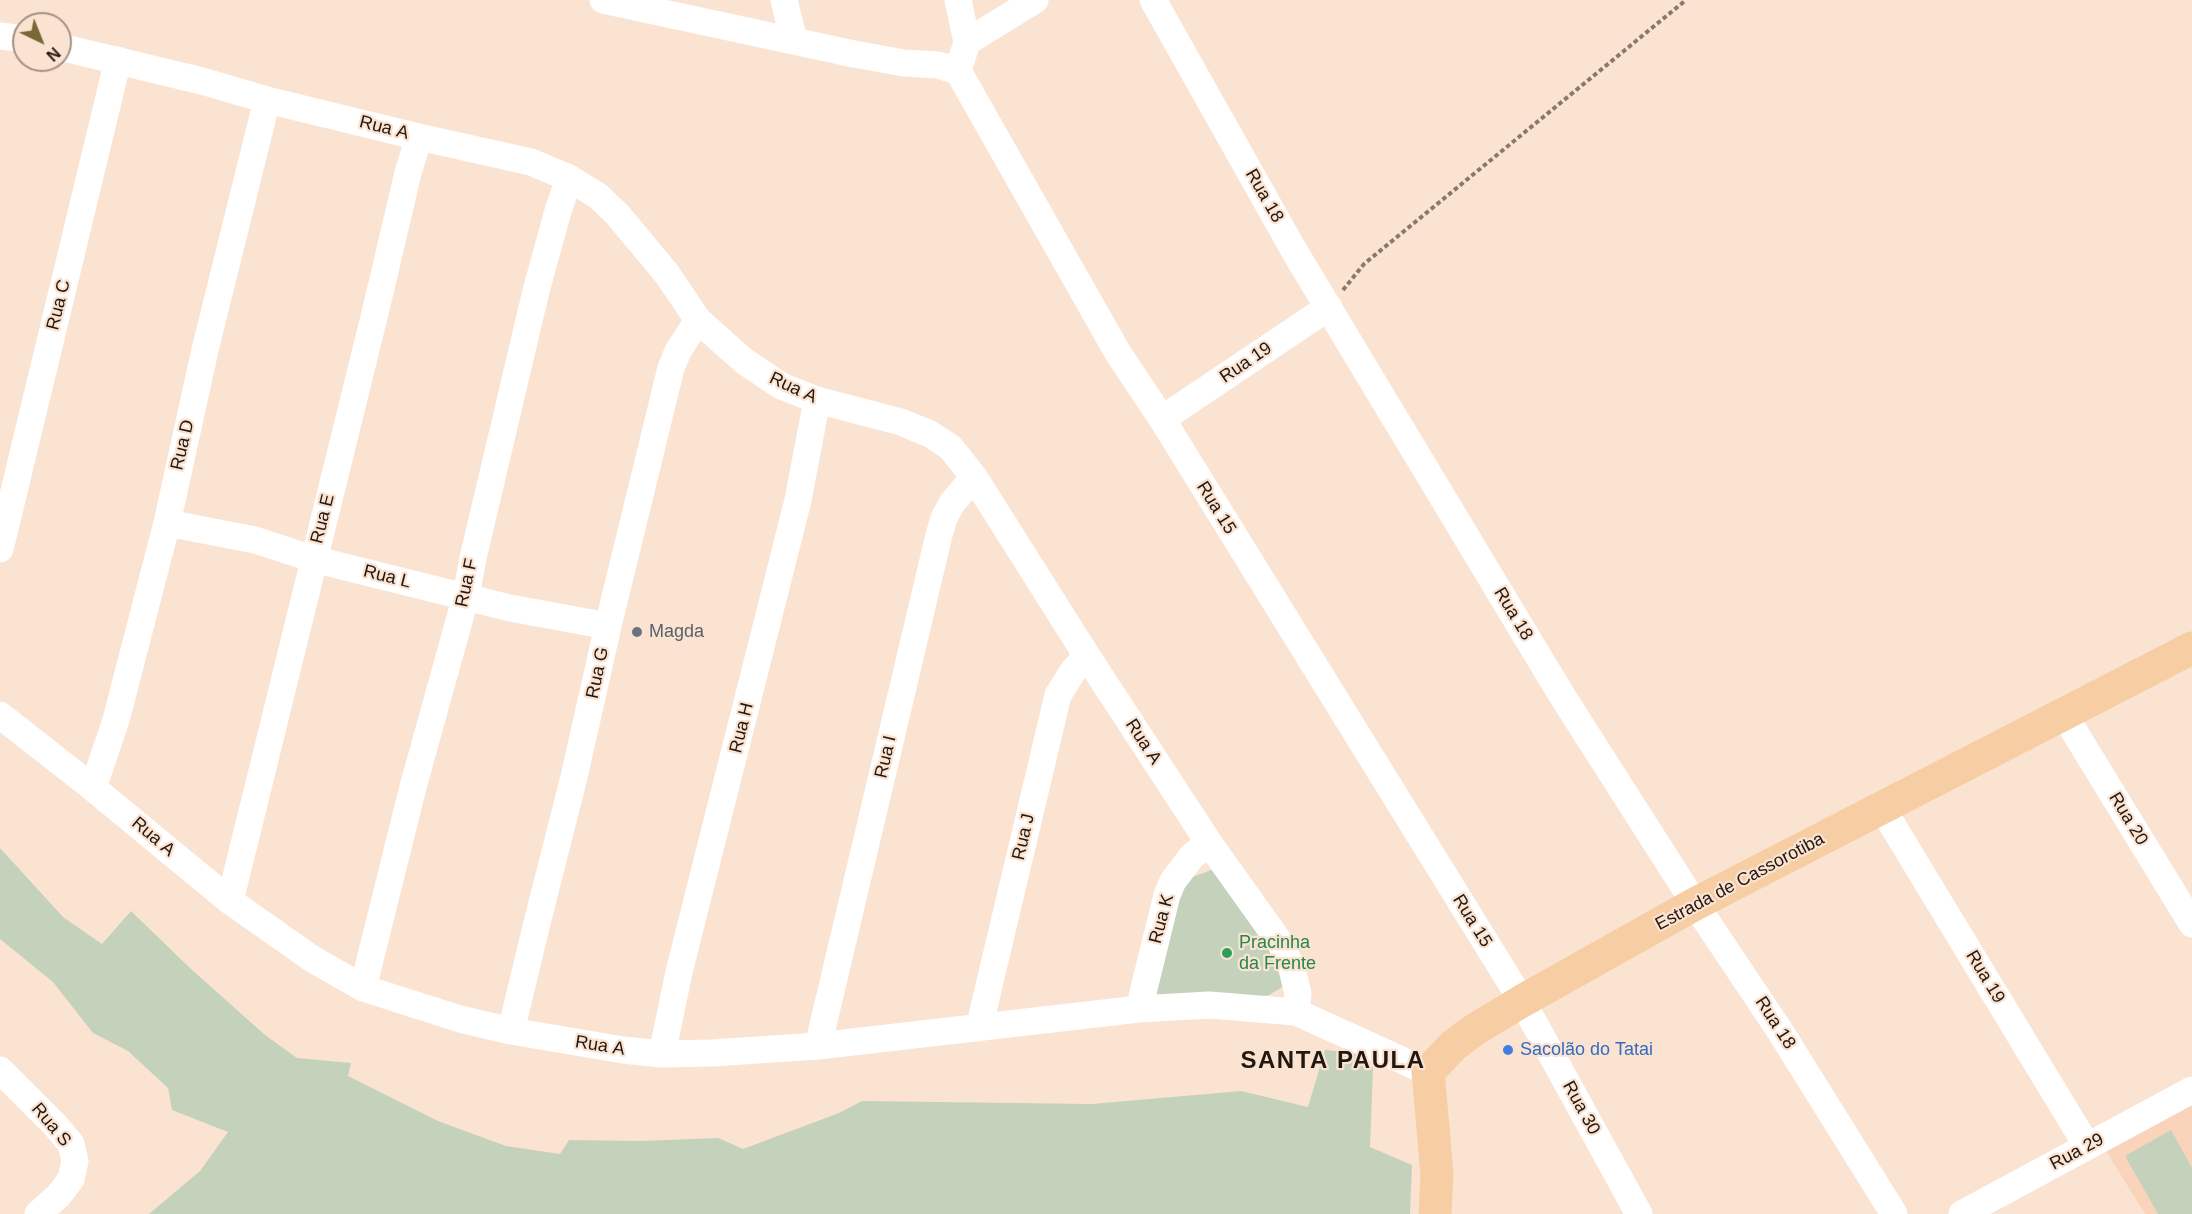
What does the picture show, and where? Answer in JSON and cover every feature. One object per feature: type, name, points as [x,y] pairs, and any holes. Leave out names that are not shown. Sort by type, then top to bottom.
[{"type":"main road","name":"Estrada de Cassorotiba","points":[[1428,1072],[1454,1045],[1522,1001],[1695,904],[2192,648]]},
{"type":"main road","points":[[1428,1072],[1437,1174],[1435,1214]]},
{"type":"street","points":[[784,0],[794,41]]},
{"type":"street","points":[[612,1],[881,59],[938,65],[958,71],[967,42],[958,0]]},
{"type":"street","points":[[967,42],[1035,0]]},
{"type":"street","name":"Rua 18","points":[[1153,0],[1233,144],[1561,694],[1695,904],[1780,1031],[1894,1214]]},
{"type":"street","name":"Rua A","points":[[72,50],[202,81],[267,100],[531,162],[569,178],[597,196],[617,214],[668,274],[698,320],[744,361],[781,386],[817,400],[901,422],[930,434],[950,447],[974,477],[1209,843],[1281,944],[1292,969],[1298,994],[1296,1012]]},
{"type":"street","name":"Rua C","points":[[0,549],[118,60]]},
{"type":"street","name":"Rua 15","points":[[958,71],[1118,353],[1162,419],[1522,1001]]},
{"type":"street","name":"Rua D","points":[[93,788],[116,720],[167,523],[175,478],[267,100]]},
{"type":"street","name":"Rua E","points":[[230,901],[408,173],[419,137]]},
{"type":"street","name":"Rua F","points":[[363,988],[416,776],[466,596],[536,291],[569,178]]},
{"type":"street","name":"Rua 19","points":[[1162,419],[1329,307]]},
{"type":"street","name":"Rua G","points":[[511,1031],[671,368],[678,351],[698,320]]},
{"type":"street","name":"Rua H","points":[[663,1054],[679,972],[798,500],[817,400]]},
{"type":"street","name":"Rua I","points":[[818,1046],[941,526],[951,503],[974,477]]},
{"type":"street","name":"Rua L","points":[[167,523],[255,540],[313,558],[510,608],[608,626]]},
{"type":"street","name":"Rua J","points":[[979,1028],[1058,695],[1072,671],[1087,656]]},
{"type":"street","name":"Rua 20","points":[[2063,713],[2192,924]]},
{"type":"street","name":"Rua A","points":[[0,715],[230,901],[311,958],[363,988],[460,1019],[511,1031],[623,1050],[663,1054],[818,1046],[1139,1009],[1209,1005],[1296,1012],[1428,1072]]},
{"type":"street","name":"Rua 19","points":[[1882,808],[2087,1146]]},
{"type":"street","name":"Rua K","points":[[1139,1009],[1158,929],[1173,881],[1192,856],[1209,843]]},
{"type":"street","name":"Rua 30","points":[[1522,1001],[1639,1214]]},
{"type":"street","name":"Rua S","points":[[0,1070],[71,1144],[75,1161],[71,1179],[59,1195],[38,1214]]},
{"type":"street","name":"Rua 29","points":[[1962,1214],[2192,1090]]},
{"type":"path","points":[[1329,307],[1364,264],[1686,0]]},
{"type":"shaded area","points":[[2192,1099],[2192,1214],[2145,1214],[2103,1146]]},
{"type":"green space","points":[[0,848],[63,917],[102,944],[131,911],[265,1035],[297,1058],[351,1063],[348,1076],[438,1121],[506,1146],[560,1154],[569,1140],[641,1141],[718,1138],[743,1149],[839,1113],[862,1101],[1092,1104],[1241,1091],[1308,1107],[1325,1050],[1356,1053],[1373,1068],[1370,1147],[1412,1165],[1410,1214],[149,1214],[200,1171],[228,1132],[172,1110],[168,1088],[128,1051],[93,1033],[53,982],[0,939]]},
{"type":"green space","name":"Pracinha da Frente","points":[[1217,868],[1258,921],[1286,985],[1269,995],[1250,999],[1177,1002],[1155,993],[1184,880]]},
{"type":"green space","points":[[2171,1130],[2192,1168],[2192,1214],[2158,1214],[2125,1156]]},
{"type":"place","name":"Magda","points":[[637,632]]},
{"type":"place","name":"Pracinha da Frente","points":[[1227,953]]},
{"type":"place","name":"Sacolão do Tatai","points":[[1508,1050]]},
{"type":"district","name":"SANTA PAULA","points":[[1333,1061]]}]
